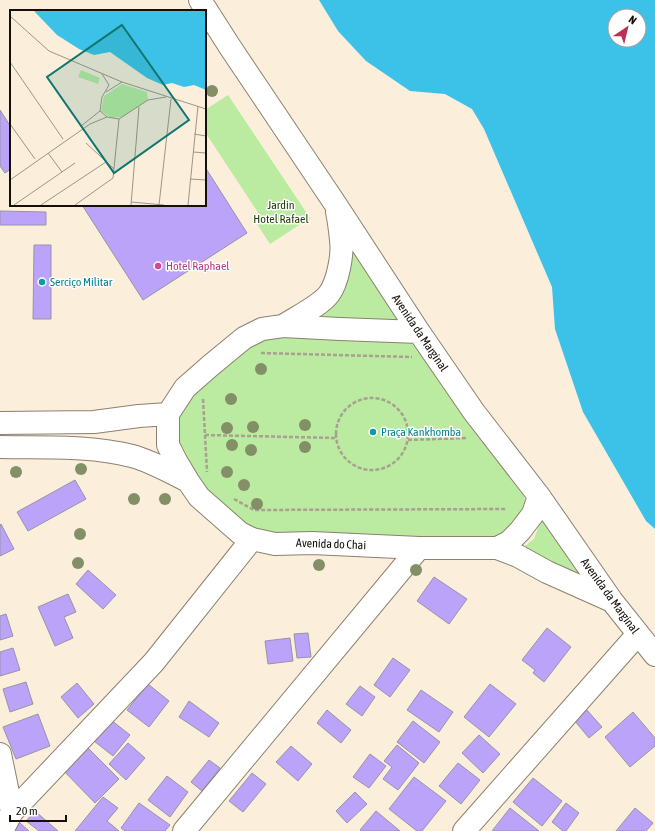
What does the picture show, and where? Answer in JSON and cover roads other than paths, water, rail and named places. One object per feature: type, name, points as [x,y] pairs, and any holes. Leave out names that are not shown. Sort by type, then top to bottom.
[{"type":"main road","name":"Avenida da Marginal","points":[[200,0],[419,332],[474,412],[539,496],[612,602],[655,655]]},
{"type":"main road","points":[[283,326],[330,294],[336,279],[340,262],[342,241],[336,205]]},
{"type":"main road","points":[[0,423],[94,422],[168,414],[185,388],[244,338],[262,329],[283,326],[419,332]]},
{"type":"main road","name":"Avenida do Chai","points":[[168,414],[168,445],[176,461],[197,479],[199,498],[240,533],[252,539],[275,544],[312,543],[418,548],[497,548]]},
{"type":"main road","points":[[0,448],[59,448],[98,450],[133,456],[154,465],[197,479]]},
{"type":"main road","points":[[497,548],[509,542],[520,532],[533,514],[539,496]]},
{"type":"main road","points":[[2,831],[12,812],[154,662],[252,539]]},
{"type":"main road","points":[[184,831],[418,548]]},
{"type":"main road","points":[[497,548],[518,556],[547,572],[612,602]]},
{"type":"main road","points":[[464,831],[638,634]]},
{"type":"main road","points":[[0,754],[12,812]]},
{"type":"water","points":[[319,0],[655,0],[655,529],[646,521],[583,412],[555,329],[552,287],[484,129],[472,109],[445,94],[410,91],[366,61],[338,31]]},
{"type":"place","name":"Hotel Raphael","points":[[158,266]]},
{"type":"place","name":"Serciço Militar","points":[[42,282]]},
{"type":"place","name":"Praça Kankhomba","points":[[373,432]]},
{"type":"park label","name":"Jardin Hotel Rafael","points":[[281,212]]}]
